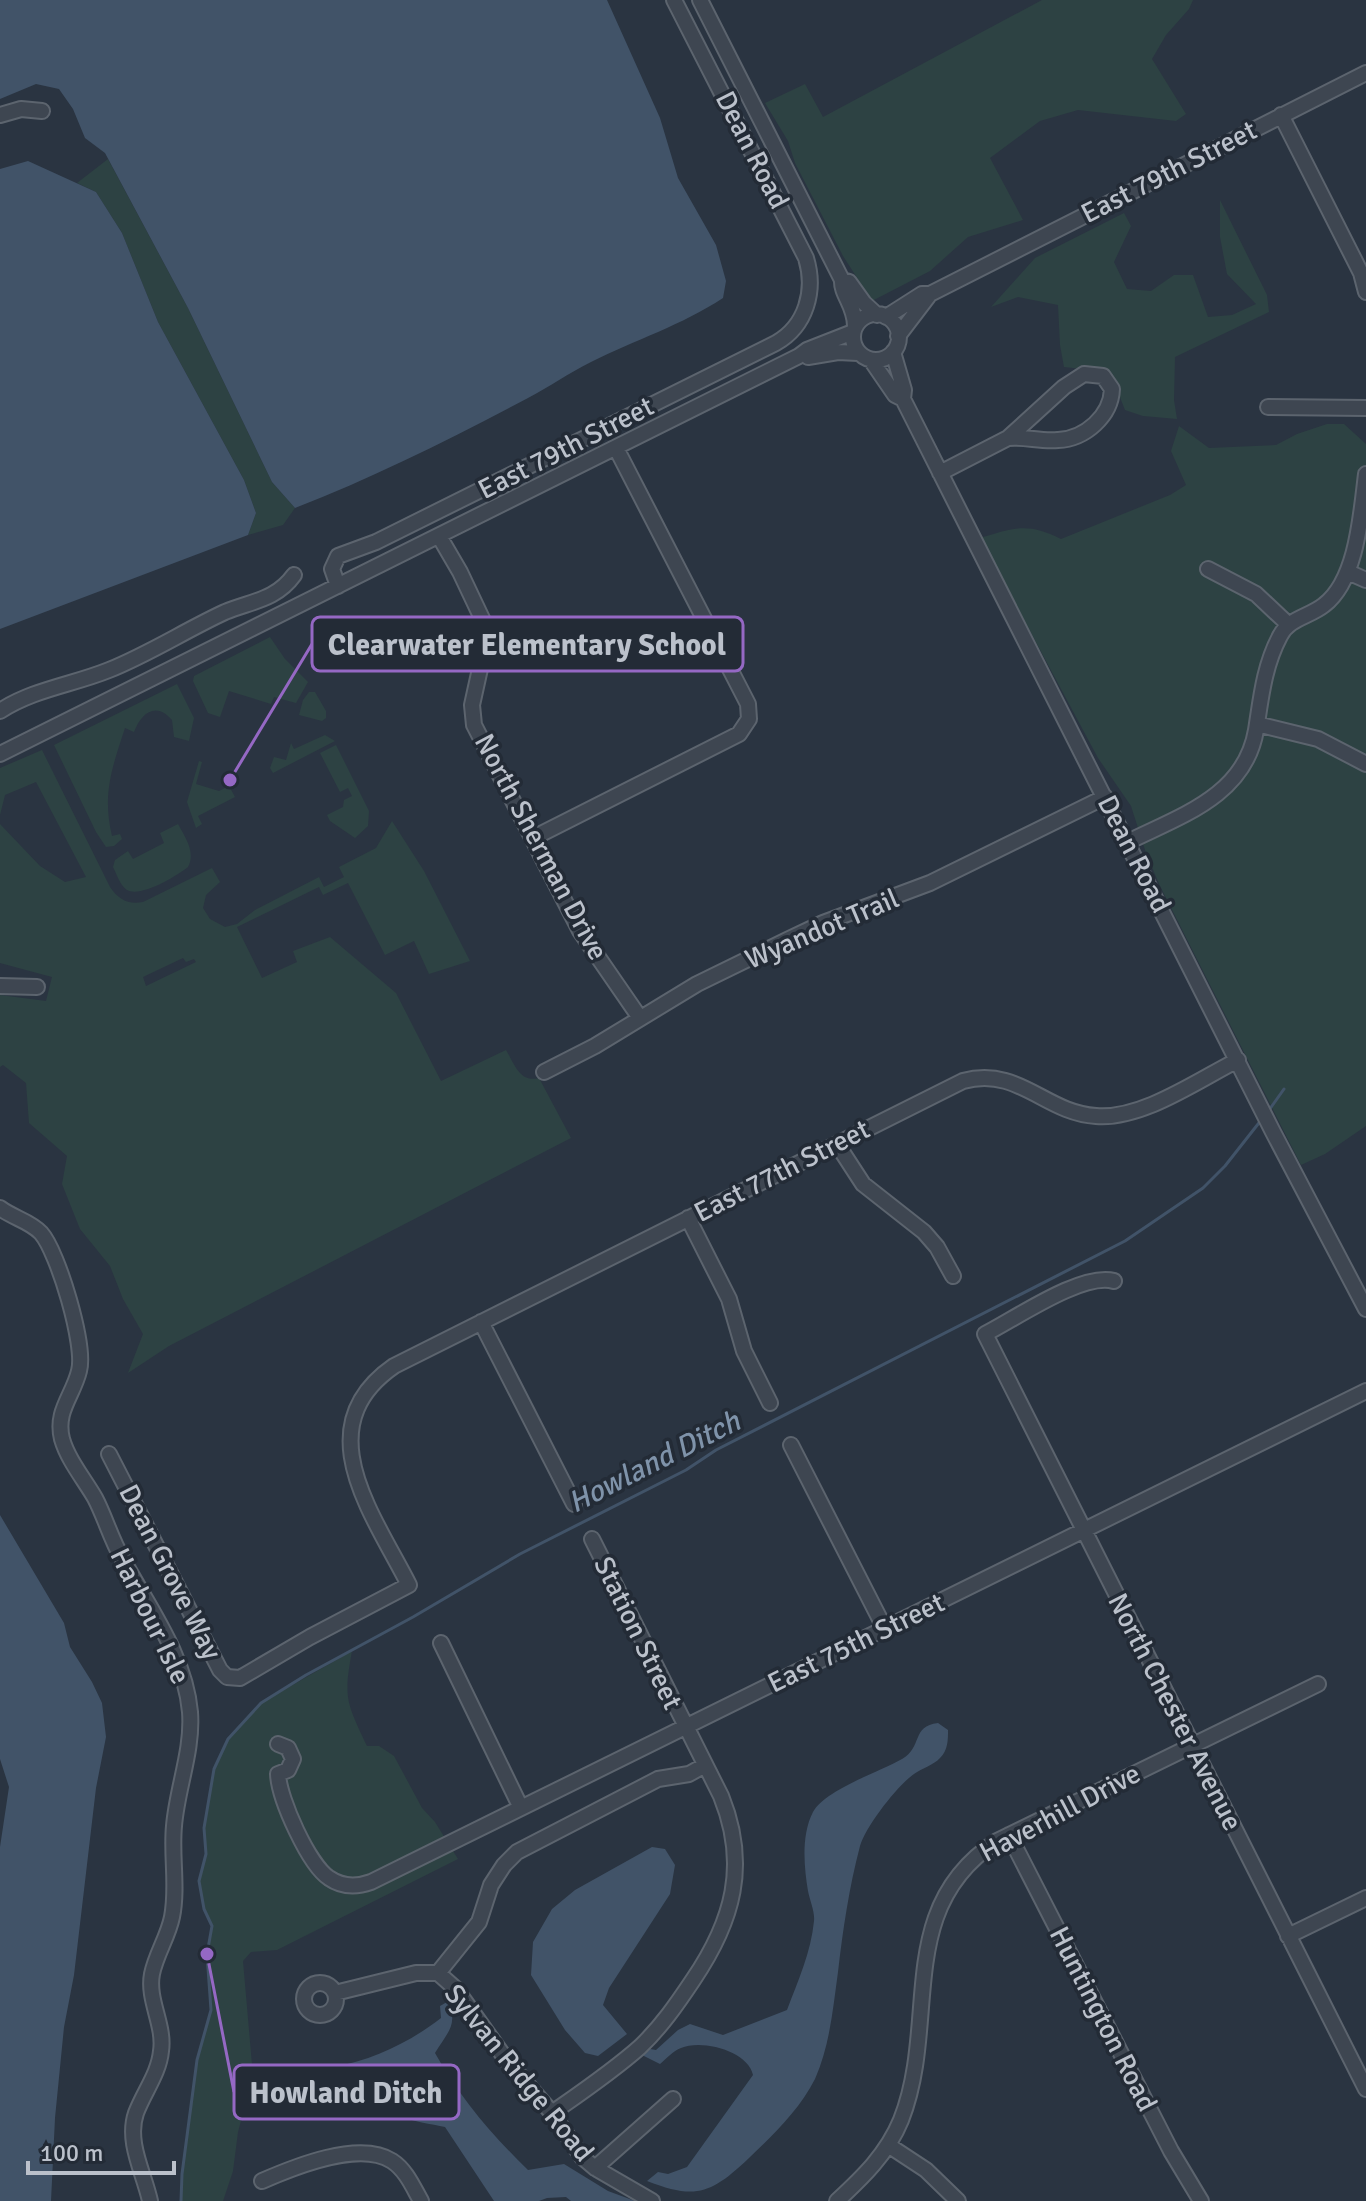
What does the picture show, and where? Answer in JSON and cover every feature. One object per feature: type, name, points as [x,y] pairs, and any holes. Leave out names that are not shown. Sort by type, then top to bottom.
[{"type":"street","name":"Dean Road","points":[[674,0],[805,255],[810,281],[807,305]]},
{"type":"street","name":"Dean Road","points":[[700,0],[842,280],[841,286],[855,313],[854,329]]},
{"type":"street","name":"East 79th Street","points":[[898,336],[930,294],[1366,73]]},
{"type":"street","points":[[0,115],[21,109],[42,111]]},
{"type":"street","points":[[1281,115],[1361,273],[1366,292]]},
{"type":"street","name":"Dean Road","points":[[842,280],[849,282],[864,303],[882,316]]},
{"type":"street","name":"East 79th Street","points":[[882,316],[922,294],[930,294]]},
{"type":"street","name":"East 79th Street","points":[[338,586],[332,569],[338,556],[376,542],[780,341],[793,329],[807,305]]},
{"type":"street","points":[[882,316],[896,327],[898,336],[893,352],[881,360],[865,356],[853,343],[854,329],[862,319],[882,316]]},
{"type":"street","name":"East 79th Street","points":[[0,754],[854,329]]},
{"type":"street","name":"East 79th Street","points":[[799,356],[838,352],[865,356]]},
{"type":"street","name":"Dean Road","points":[[893,352],[904,390],[903,399],[1273,1132],[1366,1309]]},
{"type":"street","name":"Dean Road","points":[[865,356],[895,395],[903,399]]},
{"type":"street","points":[[940,473],[1008,438],[1077,378],[1095,374],[1103,376],[1111,384],[1112,396],[1107,410],[1083,433],[1058,440],[1008,438]]},
{"type":"street","points":[[1268,407],[1366,408]]},
{"type":"street","points":[[533,838],[739,734],[748,721],[748,704],[616,448]]},
{"type":"street","points":[[1128,842],[1205,804],[1223,791],[1245,763],[1257,724],[1267,667],[1279,637],[1289,625],[1327,603],[1348,572],[1366,474]]},
{"type":"street","name":"North Sherman Drive","points":[[439,536],[486,627],[487,637],[472,705],[473,722],[580,931],[640,1018]]},
{"type":"street","points":[[1208,569],[1256,594],[1289,625]]},
{"type":"street","points":[[1348,572],[1366,580]]},
{"type":"street","points":[[0,711],[36,692],[105,672],[228,611],[261,601],[286,587],[294,575]]},
{"type":"street","points":[[1257,724],[1318,739],[1366,764]]},
{"type":"street","name":"Wyandot Trail","points":[[544,1072],[595,1046],[697,984],[823,923],[930,883],[1105,797]]},
{"type":"street","points":[[0,986],[37,987]]},
{"type":"street","name":"East 77th Street","points":[[409,1585],[354,1474],[349,1443],[354,1414],[366,1391],[381,1375],[955,1085],[977,1078],[1005,1079],[1074,1112],[1106,1117],[1143,1108],[1238,1060]]},
{"type":"street","points":[[837,1144],[863,1184],[924,1232],[943,1256],[953,1276]]},
{"type":"street","name":"Harbour Isle","points":[[0,1208],[36,1228],[54,1253],[81,1353],[78,1375],[61,1413],[63,1440],[95,1498],[123,1561],[155,1614],[180,1669],[189,1703],[190,1735],[174,1825],[174,1904],[168,1936],[151,1977],[162,2050],[133,2130],[150,2201]]},
{"type":"street","points":[[688,1218],[729,1299],[744,1351],[770,1403]]},
{"type":"street","name":"North Chester Avenue","points":[[1114,1281],[1098,1279],[1071,1289],[985,1334],[1366,2089]]},
{"type":"street","points":[[481,1322],[574,1504]]},
{"type":"street","name":"East 75th Street","points":[[278,1744],[288,1748],[293,1759],[288,1770],[278,1774],[284,1802],[321,1872],[343,1885],[371,1882],[1366,1391]]},
{"type":"street","points":[[791,1445],[885,1629]]},
{"type":"street","name":"Dean Grove Way","points":[[109,1454],[210,1651],[227,1677],[248,1676],[310,1637],[409,1585]]},
{"type":"street","name":"Station Street","points":[[552,2113],[617,2066],[658,2028],[695,1979],[723,1929],[734,1891],[735,1848],[728,1816],[592,1539]]},
{"type":"street","points":[[441,1643],[521,1808]]},
{"type":"street","name":"Haverhill Drive","points":[[837,2201],[870,2170],[888,2145],[906,2106],[913,2079],[930,1936],[945,1892],[964,1866],[1009,1835],[1318,1684]]},
{"type":"street","points":[[438,1973],[479,1922],[491,1885],[517,1852],[658,1779],[689,1774],[705,1765]]},
{"type":"street","name":"Huntington Road","points":[[1009,1835],[1171,2151],[1201,2201]]},
{"type":"street","points":[[1288,1936],[1366,1898]]},
{"type":"street","name":"Sylvan Ridge Road","points":[[335,1993],[416,1973],[438,1973],[456,1989],[579,2153],[595,2168],[652,2201]]},
{"type":"street","points":[[595,2168],[673,2099]]},
{"type":"street","points":[[888,2145],[926,2170],[958,2201]]},
{"type":"street","points":[[262,2181],[318,2158],[373,2155],[399,2167],[421,2201]]},
{"type":"green space","points":[[1042,0],[1193,0],[1152,59],[1186,114],[1176,121],[1078,110],[1040,121],[990,158],[1023,220],[968,237],[930,271],[872,301],[843,256],[795,163],[788,141],[765,103],[805,84],[823,117]]},
{"type":"green space","points":[[108,159],[188,308],[272,482],[295,508],[283,525],[248,535],[256,513],[244,480],[158,322],[122,233],[96,192],[77,183]]},
{"type":"green space","points":[[1220,200],[1267,295],[1269,312],[1175,357],[1177,419],[1143,416],[1125,410],[1110,372],[1064,367],[1058,305],[1018,297],[991,307],[1035,258],[1124,213],[1131,226],[1114,262],[1127,289],[1151,291],[1174,275],[1193,275],[1208,317],[1232,315],[1256,304],[1227,274],[1220,237]]},
{"type":"green space","points":[[1327,424],[1344,424],[1366,444],[1366,1126],[1325,1154],[1301,1165],[1160,886],[1131,806],[1098,758],[980,538],[1020,528],[1039,530],[1061,539],[1170,495],[1186,485],[1171,451],[1179,426],[1209,448],[1276,445]]},
{"type":"green space","points":[[270,637],[285,659],[308,682],[296,703],[274,697],[271,704],[229,691],[220,717],[208,713],[193,681],[194,676]]},
{"type":"green space","points":[[177,684],[194,718],[189,741],[174,737],[172,720],[160,711],[145,715],[134,732],[125,728],[108,794],[112,836],[120,834],[122,839],[114,846],[106,847],[54,745]]},
{"type":"green space","points":[[309,692],[315,692],[326,711],[326,718],[322,721],[299,715]]},
{"type":"green space","points":[[325,735],[335,741],[273,773],[270,768],[274,757],[286,760],[291,743],[294,749]]},
{"type":"green space","points":[[336,745],[369,811],[368,826],[355,838],[330,821],[327,815],[343,807],[344,800],[352,796],[348,788],[340,792],[320,753]]},
{"type":"green space","points":[[42,750],[110,887],[124,900],[143,902],[212,868],[220,882],[206,895],[203,908],[210,919],[225,927],[237,924],[255,910],[319,877],[324,887],[344,877],[339,867],[376,848],[392,821],[424,871],[470,961],[429,974],[414,941],[385,955],[348,883],[323,895],[319,887],[237,927],[262,978],[297,962],[293,951],[330,937],[396,993],[441,1081],[506,1050],[523,1075],[539,1078],[571,1138],[169,1346],[128,1373],[143,1334],[123,1299],[110,1266],[80,1229],[62,1184],[67,1156],[29,1123],[26,1083],[3,1065],[0,1067],[0,995],[46,1001],[52,977],[0,963],[0,824],[40,866],[65,882],[86,877],[36,782],[5,795],[0,815],[0,768]],"holes":[[[183,958],[186,962],[194,959],[196,962],[146,986],[143,977]]]},
{"type":"green space","points":[[199,761],[202,762],[196,784],[219,791],[229,786],[235,797],[198,816],[202,824],[196,828],[187,802]]},
{"type":"green space","points":[[178,824],[190,850],[188,867],[149,889],[127,890],[113,867],[115,860],[128,851],[133,859],[164,843],[160,833]]},
{"type":"green space","points":[[352,1651],[349,1700],[367,1746],[379,1746],[394,1756],[422,1808],[435,1822],[458,1859],[277,1950],[251,1952],[243,1961],[253,2076],[238,2132],[233,2171],[223,2201],[181,2201],[197,2060],[211,2010],[207,1954],[212,1926],[204,1909],[199,1881],[206,1855],[204,1828],[214,1769],[228,1739],[261,1703]]},
{"type":"water","points":[[0,0],[607,0],[660,118],[678,178],[716,245],[726,281],[723,298],[675,324],[591,362],[442,442],[295,508],[272,482],[188,308],[105,153],[85,138],[73,109],[59,89],[36,84],[0,99]]},
{"type":"water","points":[[28,161],[96,192],[122,233],[158,322],[244,480],[256,513],[248,535],[0,629],[0,169]]},
{"type":"water","points":[[0,1515],[64,1623],[70,1647],[102,1703],[106,1737],[96,1788],[74,1975],[64,2027],[51,2201],[0,2201],[0,1847],[9,1787],[0,1759]]},
{"type":"water","points":[[938,1723],[948,1730],[943,1755],[899,1788],[875,1818],[860,1846],[847,1909],[828,2040],[809,2090],[767,2140],[736,2170],[713,2186],[691,2192],[647,2181],[658,2172],[668,2174],[687,2167],[753,2075],[743,2059],[712,2046],[681,2048],[660,2064],[642,2055],[650,2049],[656,2050],[678,2030],[690,2024],[723,2035],[787,2010],[807,1955],[814,1921],[804,1851],[813,1812],[840,1789],[902,1759],[913,1749],[924,1728]]},
{"type":"water","points":[[652,1847],[665,1849],[675,1865],[670,1894],[609,1988],[603,2005],[627,2034],[598,2056],[585,2053],[565,2030],[531,1975],[533,1942],[552,1909],[575,1890]]},
{"type":"water","points":[[447,2002],[452,2023],[435,2053],[466,2101],[502,2143],[528,2170],[564,2164],[608,2191],[635,2201],[571,2201],[566,2197],[539,2201],[494,2201],[445,2127],[405,2117],[375,2096],[360,2094],[263,2117],[261,2096],[265,2086],[279,2074],[349,2064],[390,2049],[441,2018],[440,2006]]},
{"type":"waterway","name":"Howland Ditch","points":[[1267,1113],[1284,1089]]},
{"type":"waterway","name":"Howland Ditch","points":[[181,2201],[197,2060],[211,2010],[207,1954],[212,1926],[204,1909],[199,1881],[206,1854],[204,1828],[214,1769],[228,1739],[261,1703],[520,1554],[1125,1241],[1203,1188],[1225,1166],[1262,1119]]},
{"type":"place","name":"Clearwater Elementary School","points":[[230,780]]},
{"type":"place","name":"Howland Ditch","points":[[207,1954]]}]
